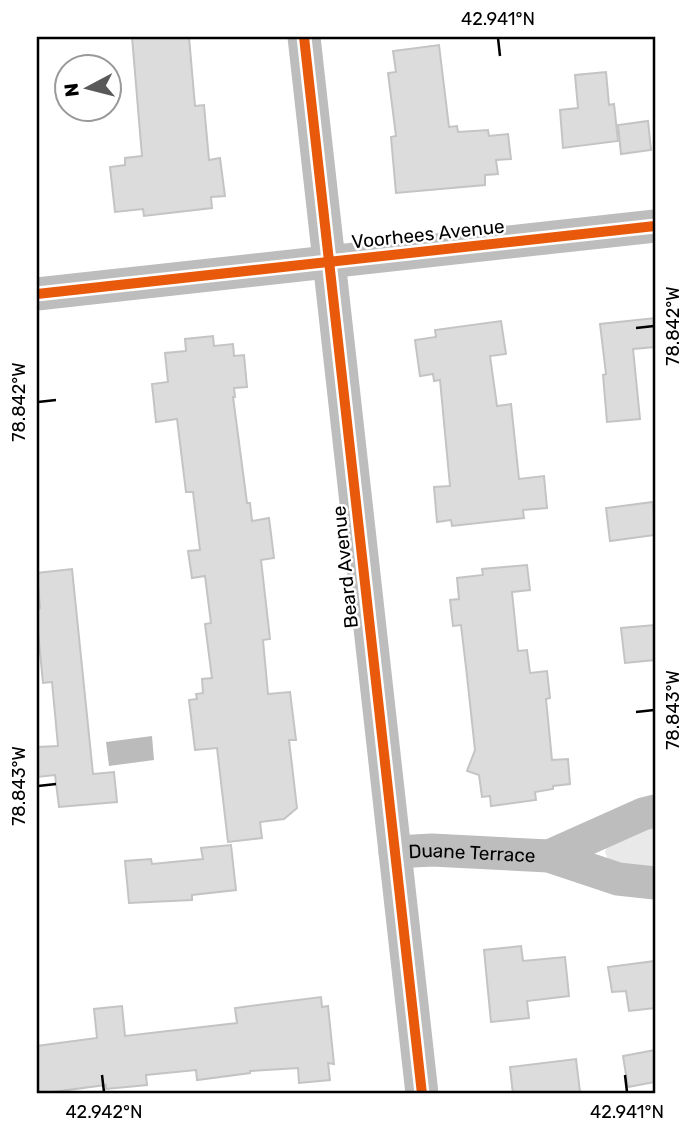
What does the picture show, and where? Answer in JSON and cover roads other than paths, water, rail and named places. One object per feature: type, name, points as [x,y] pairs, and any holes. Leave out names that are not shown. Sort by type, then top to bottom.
[{"type":"street","name":"Beard Avenue","points":[[304,37],[422,1094]]},
{"type":"street","name":"Voorhees Avenue","points":[[37,295],[655,226]]},
{"type":"street","name":"Duane Terrace","points":[[549,856],[655,811]]},
{"type":"street","name":"Duane Terrace","points":[[395,852],[432,850],[549,856],[618,879],[655,883]]}]
